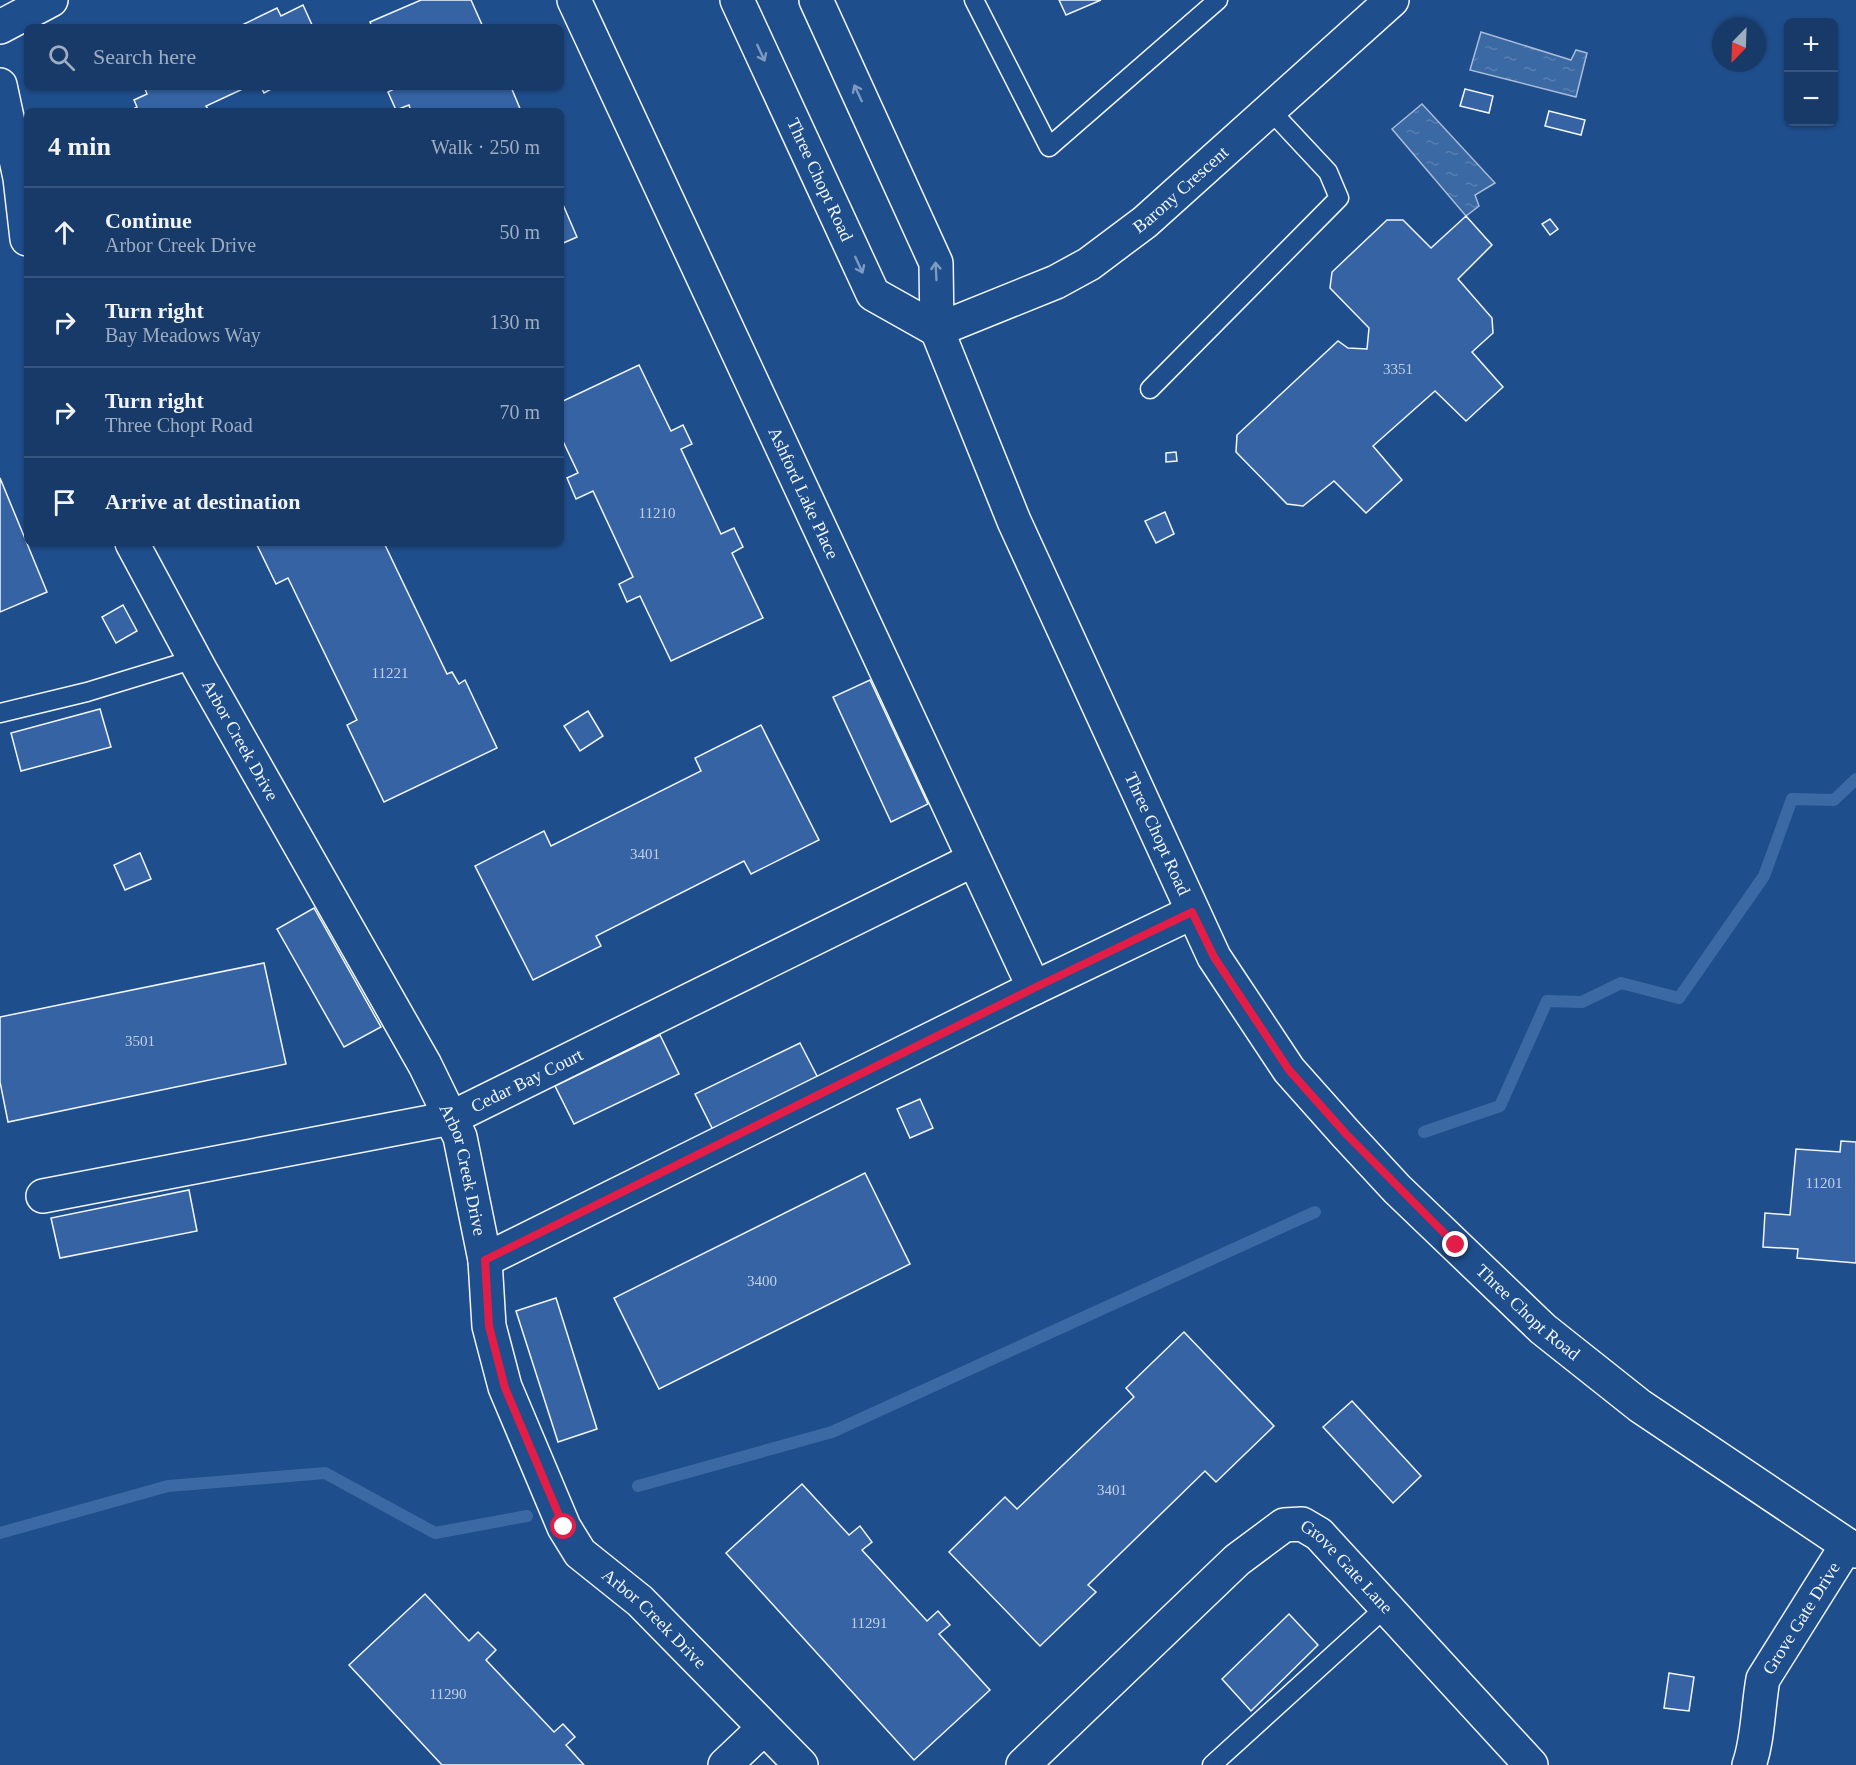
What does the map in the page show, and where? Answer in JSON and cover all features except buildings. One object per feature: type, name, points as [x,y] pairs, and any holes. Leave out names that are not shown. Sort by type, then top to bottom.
[{"type":"street","points":[[0,27],[51,0]]},
{"type":"street","name":"Ashford Lake Place","points":[[574,0],[1034,988]]},
{"type":"street","name":"Three Chopt Road","points":[[737,0],[873,294],[937,330]]},
{"type":"street","name":"Three Chopt Road","points":[[816,0],[936,263],[937,330],[1014,521],[1214,957],[1289,1070],[1346,1134],[1447,1237],[1543,1329],[1640,1406],[1851,1548]]},
{"type":"street","name":"Barony Crescent","points":[[937,330],[1056,282],[1089,264],[1144,222],[1270,110],[1377,5]]},
{"type":"street","points":[[0,85],[10,182],[24,229]]},
{"type":"street","name":"Arbor Creek Drive","points":[[134,546],[195,659],[425,1065],[460,1137],[485,1260],[489,1326],[505,1388],[564,1527],[580,1553],[640,1601],[801,1765]]},
{"type":"street","name":"Cedar Bay Court","points":[[43,1196],[451,1118],[973,860]]},
{"type":"street","points":[[485,1260],[1192,912]]},
{"type":"street","name":"Grove Gate Lane","points":[[1023,1765],[1237,1560],[1284,1524],[1302,1524],[1319,1534],[1531,1765]]},
{"type":"street","name":"Grove Gate Drive","points":[[1749,1765],[1753,1755],[1763,1679],[1851,1548]]},
{"type":"street","points":[[725,1765],[764,1728]]},
{"type":"lane","points":[[974,0],[1049,147],[1218,0]]},
{"type":"lane","points":[[1150,389],[1339,198],[1328,172],[1270,110]]},
{"type":"lane","points":[[0,713],[87,692],[195,659]]},
{"type":"lane","points":[[1212,1765],[1386,1607]]},
{"type":"water","points":[[1481,32],[1571,60],[1576,50],[1587,53],[1576,97],[1470,70]]},
{"type":"water","points":[[1422,104],[1495,183],[1475,195],[1479,206],[1466,216],[1392,129]]},
{"type":"waterway","points":[[1424,1132],[1500,1106],[1547,1001],[1582,1002],[1621,983],[1679,998],[1764,876],[1792,799],[1834,800],[1856,779]]},
{"type":"waterway","points":[[638,1486],[832,1432],[1315,1212]]},
{"type":"waterway","points":[[0,1533],[168,1486],[325,1473],[435,1533],[527,1516]]},
{"type":"route","points":[[564,1527],[505,1388],[489,1326],[485,1260],[1192,912],[1214,957],[1289,1070],[1398,1189],[1456,1245]]}]
